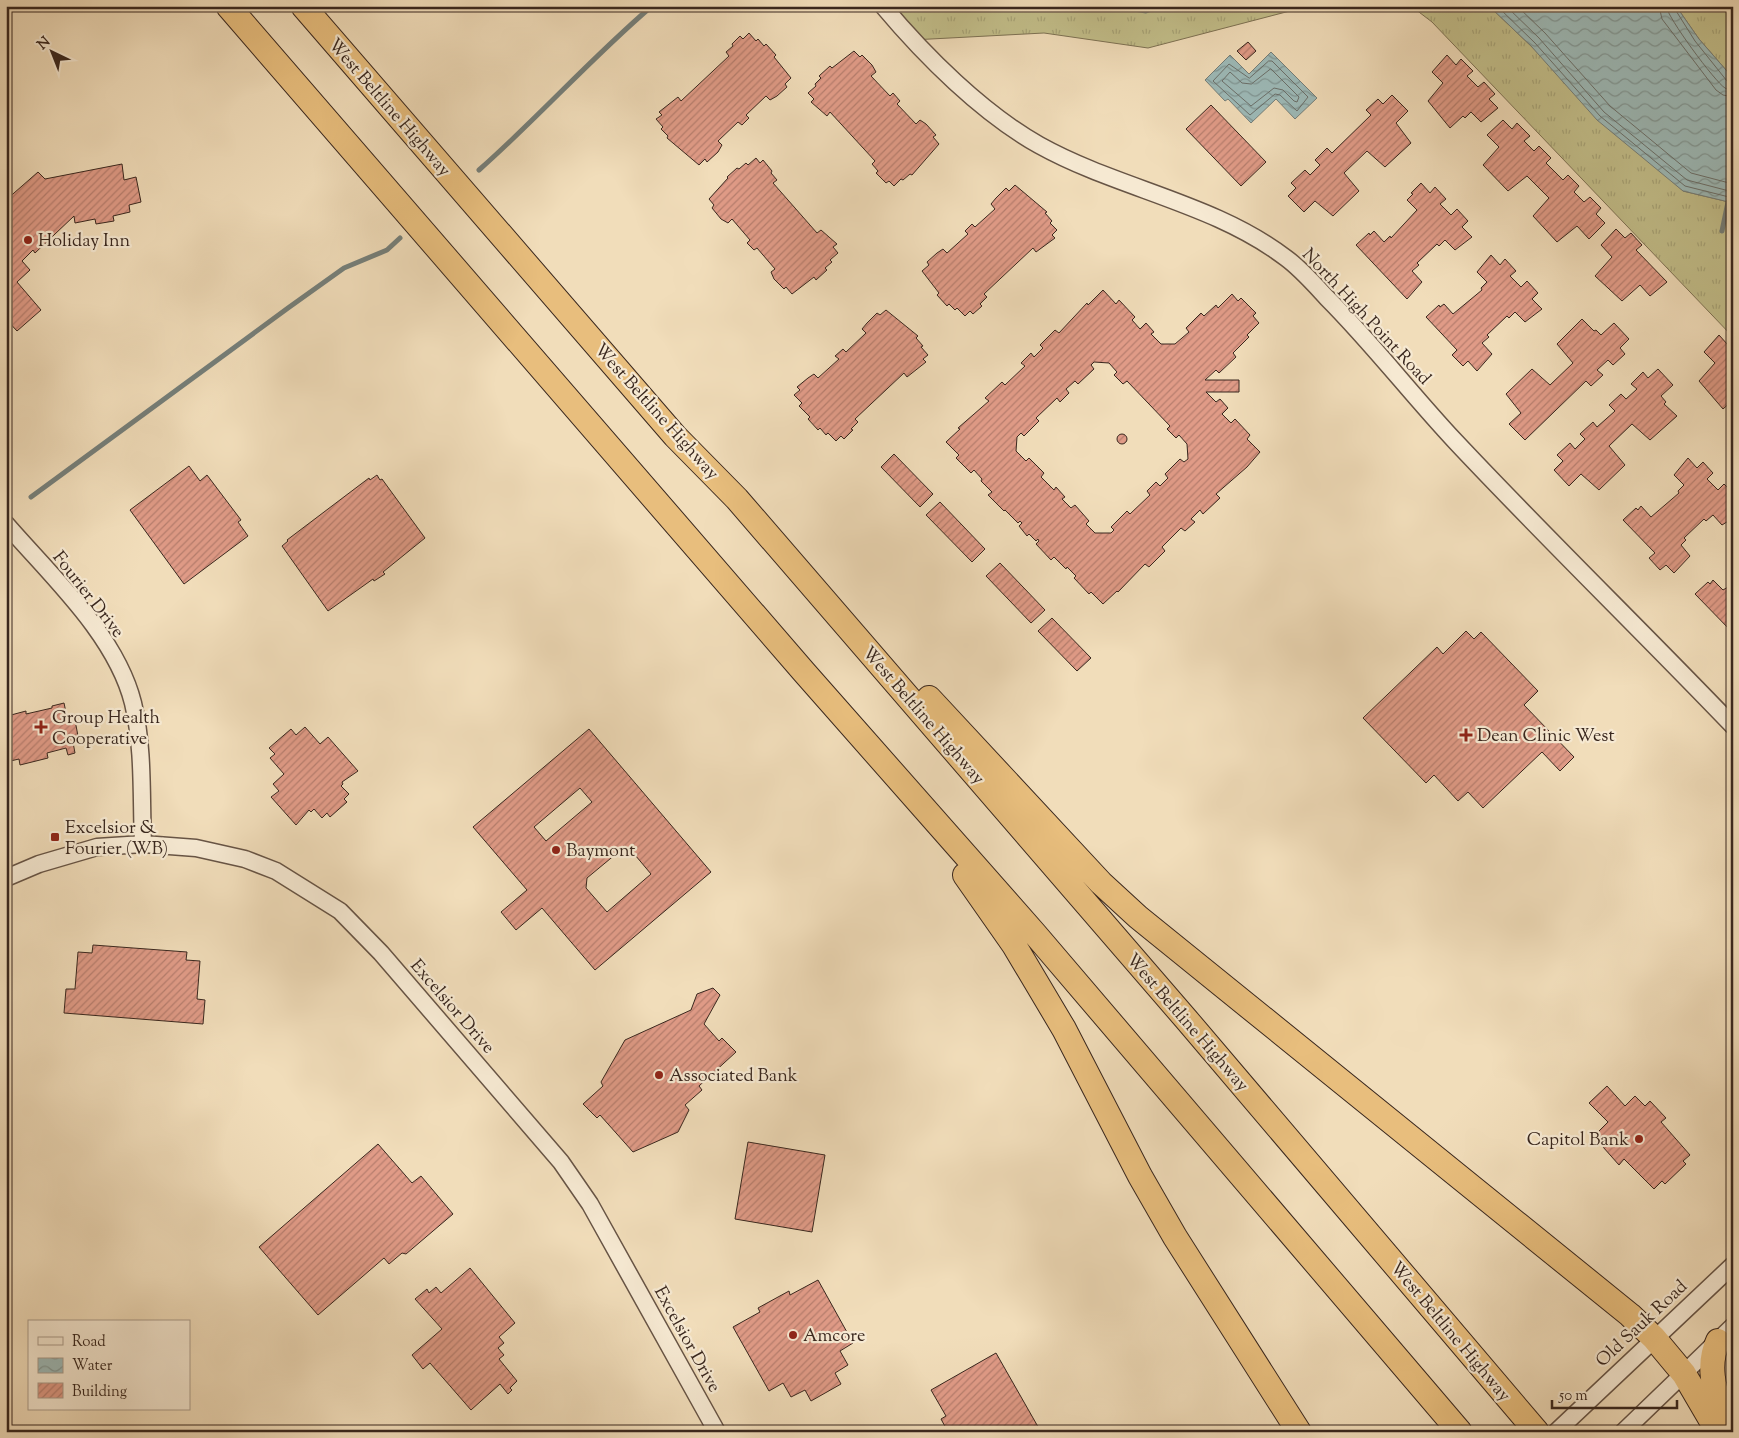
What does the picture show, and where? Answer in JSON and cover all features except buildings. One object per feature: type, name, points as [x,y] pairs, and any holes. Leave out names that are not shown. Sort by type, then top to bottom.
[{"type":"highway","points":[[228,6],[804,672],[1041,942],[1460,1432]]},
{"type":"highway","name":"West Beltline Highway","points":[[304,6],[675,436],[737,499],[1192,1026],[1537,1432]]},
{"type":"highway","points":[[737,499],[797,555],[1101,883],[1161,935],[1630,1316],[1654,1338],[1684,1374],[1718,1432]]},
{"type":"highway","points":[[804,672],[852,736],[968,878],[1014,945],[1064,1029],[1140,1176],[1175,1237],[1299,1432]]},
{"type":"highway","points":[[1725,1333],[1712,1356],[1711,1372],[1727,1432]]},
{"type":"street","name":"North High Point Road","points":[[883,6],[912,40],[946,74],[979,102],[1038,144],[1134,187],[1242,230],[1287,258],[1342,313],[1457,443],[1733,726]]},
{"type":"street","name":"Fourier Drive","points":[[6,524],[97,630],[120,672],[133,703],[137,727],[142,772],[143,844]]},
{"type":"street","name":"Excelsior Drive","points":[[6,878],[39,864],[82,851],[113,845],[143,844],[215,851],[245,859],[276,871],[340,911],[364,934],[513,1105],[572,1178],[590,1204],[717,1432]]},
{"type":"street","name":"Old Sauk Road","points":[[1556,1432],[1733,1264]]},
{"type":"street","points":[[1622,1432],[1725,1333]]},
{"type":"green space","points":[[883,6],[1309,6],[1148,48],[1044,33],[912,40]]},
{"type":"green space","points":[[1411,6],[1489,6],[1683,191],[1733,203],[1733,337],[1432,22]]},
{"type":"green space","points":[[1676,6],[1733,6],[1733,78],[1699,39]]},
{"type":"water","points":[[1489,6],[1676,6],[1699,39],[1733,78],[1733,203],[1683,191],[1597,120],[1531,46]]},
{"type":"water","points":[[1271,52],[1317,98],[1295,119],[1276,99],[1251,123],[1228,99],[1225,101],[1205,80],[1230,55],[1249,74]]},
{"type":"waterway","points":[[479,170],[652,6]]},
{"type":"waterway","points":[[1119,6],[1146,11],[1160,6]]},
{"type":"waterway","points":[[1722,231],[1728,202]]},
{"type":"waterway","points":[[31,497],[344,268],[387,250],[400,238]]},
{"type":"place","name":"Holiday Inn","points":[[28,240]]},
{"type":"place","name":"Group Health Cooperative","points":[[41,727]]},
{"type":"place","name":"Dean Clinic West","points":[[1466,735]]},
{"type":"place","name":"Excelsior & Fourier (WB)","points":[[55,837]]},
{"type":"place","name":"Baymont","points":[[556,850]]},
{"type":"place","name":"Associated Bank","points":[[659,1075]]},
{"type":"place","name":"Capitol Bank","points":[[1639,1139]]},
{"type":"place","name":"Amcore","points":[[793,1335]]}]
